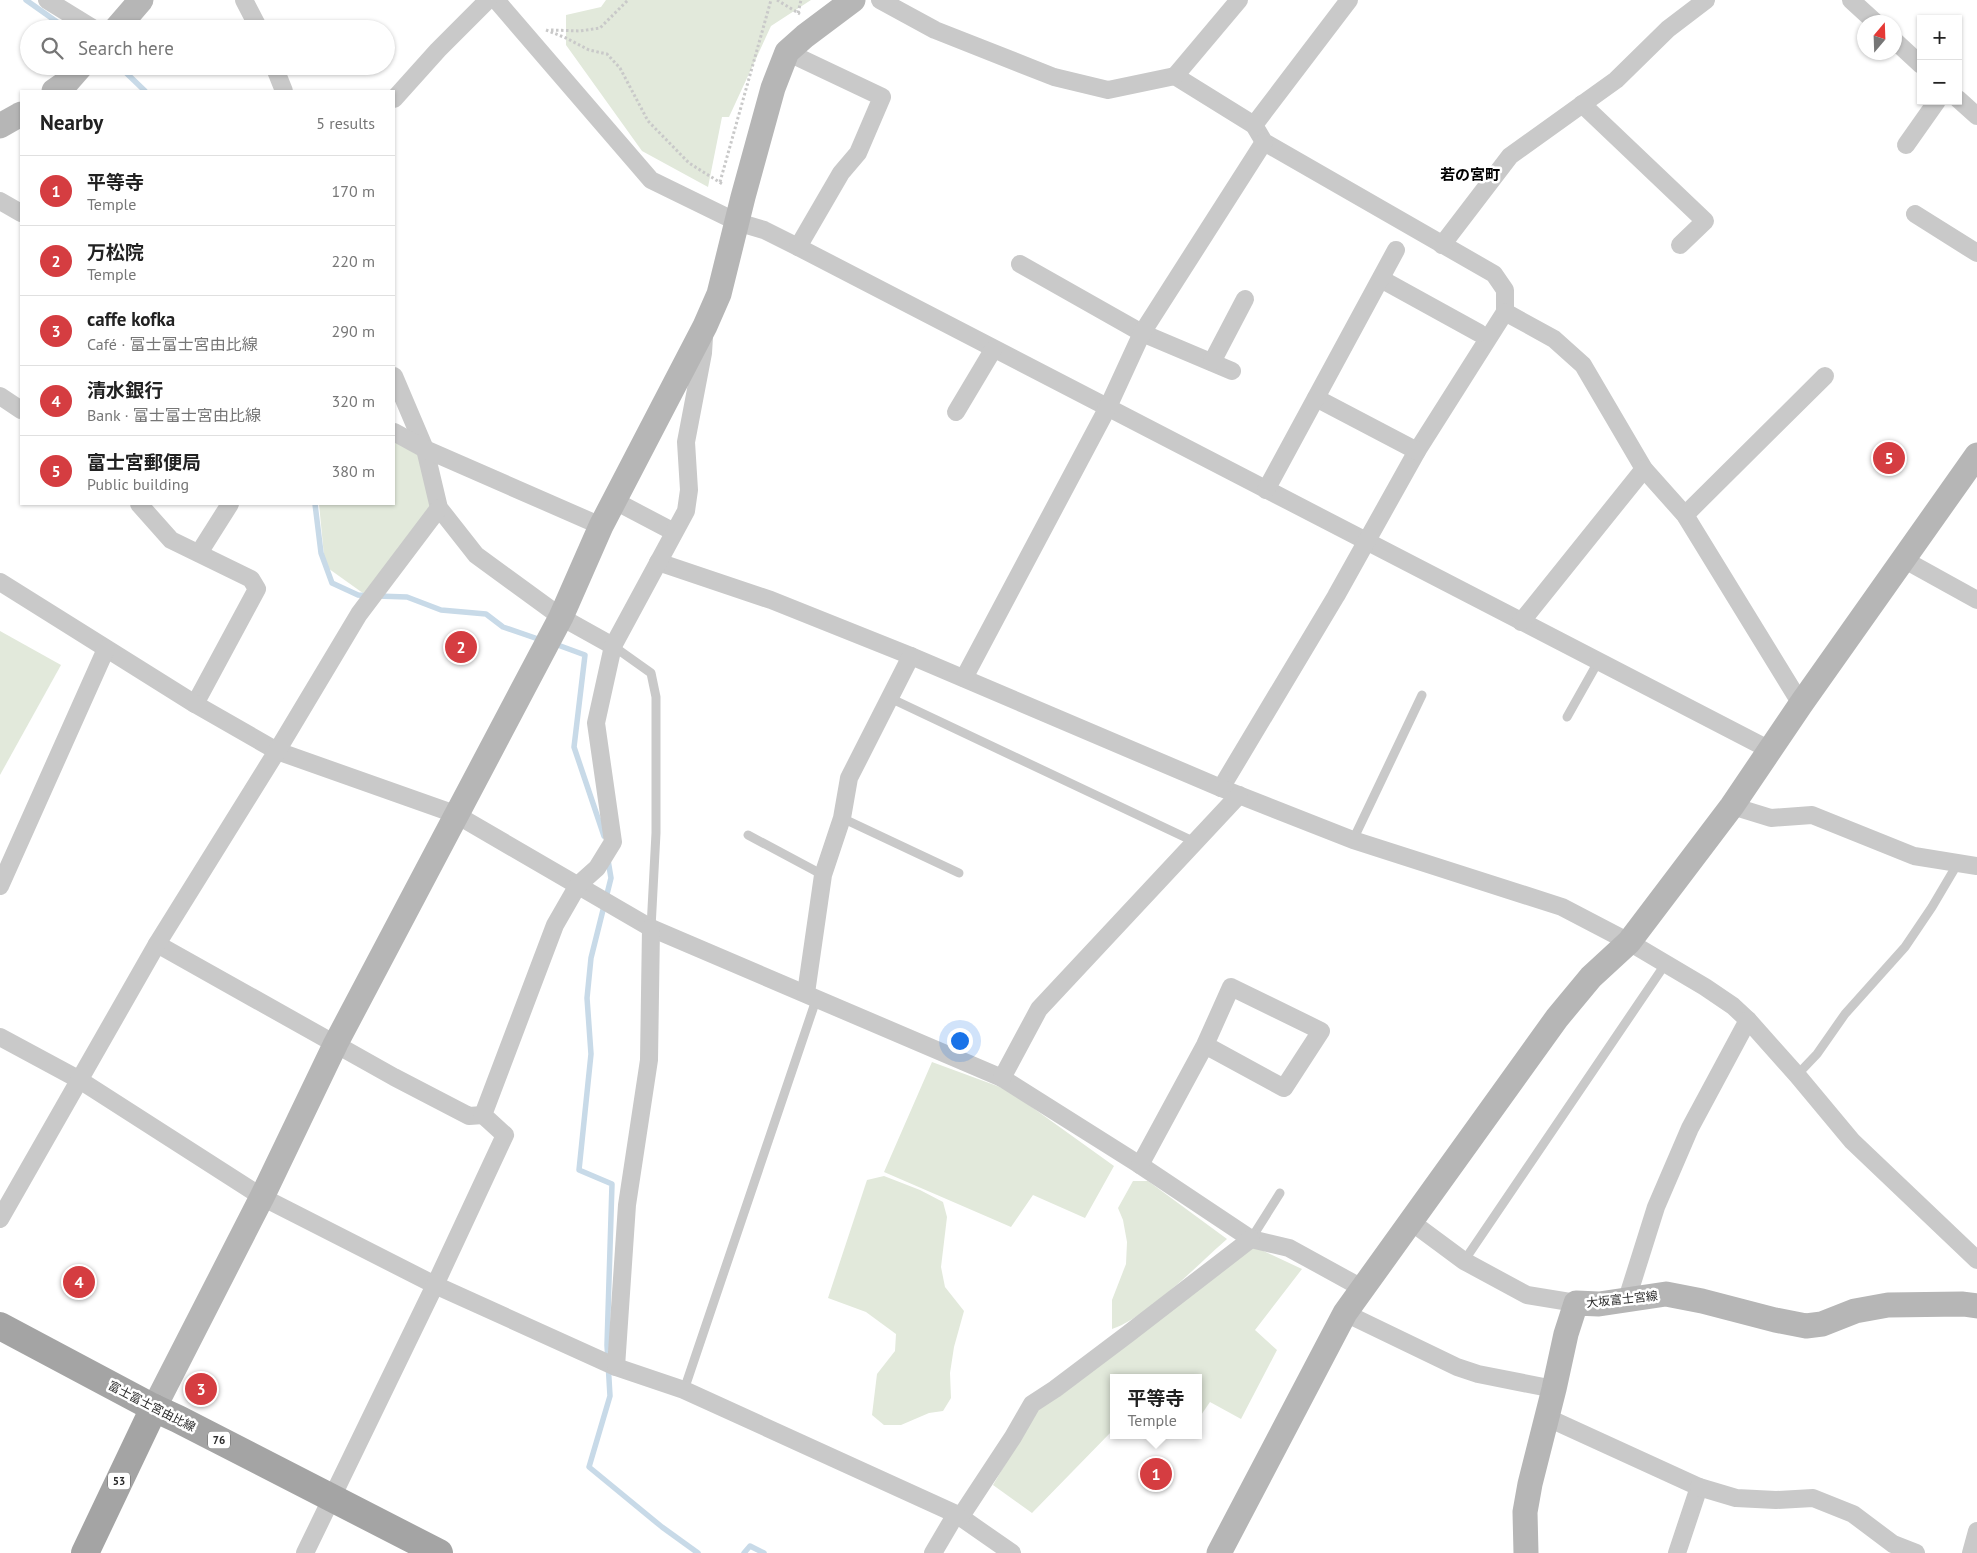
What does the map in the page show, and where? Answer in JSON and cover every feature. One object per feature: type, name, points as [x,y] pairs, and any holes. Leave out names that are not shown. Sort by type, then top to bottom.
[{"type":"main road","name":"富士富士宮由比線","points":[[0,1326],[154,1408],[438,1553]]},
{"type":"main road","name":"53","points":[[85,1553],[154,1408]]},
{"type":"street","points":[[47,0],[79,20]]},
{"type":"street","points":[[124,20],[141,0]]},
{"type":"street","points":[[244,0],[254,20]]},
{"type":"street","points":[[395,98],[438,50],[488,0]]},
{"type":"street","points":[[496,0],[651,180],[737,222],[764,230],[798,247],[993,350],[1108,407],[1770,750]]},
{"type":"street","points":[[154,1408],[262,1197],[336,1043],[455,814],[561,617],[602,526],[705,326],[719,294],[773,88],[787,52],[853,0]]},
{"type":"street","points":[[880,0],[935,30],[1054,77],[1108,90],[1175,76],[1239,0]]},
{"type":"street","points":[[1254,125],[1350,0]]},
{"type":"street","points":[[1442,245],[1510,156],[1616,80],[1668,29],[1706,0]]},
{"type":"street","points":[[1851,0],[1867,15]]},
{"type":"street","points":[[1902,47],[1917,61]]},
{"type":"street","points":[[787,52],[882,97],[858,154],[841,173],[798,247]]},
{"type":"street","points":[[55,90],[73,75]]},
{"type":"street","points":[[278,75],[284,90]]},
{"type":"street","points":[[1175,76],[1254,125],[1264,142],[1494,274],[1505,290],[1505,312],[1417,451],[1366,542],[1221,788]]},
{"type":"street","points":[[1962,103],[1977,116]]},
{"type":"street","points":[[1582,104],[1705,221],[1680,245]]},
{"type":"street","points":[[1906,145],[1934,105]]},
{"type":"street","points":[[964,678],[1108,407],[1142,333],[1264,142]]},
{"type":"street","points":[[0,201],[20,212]]},
{"type":"street","points":[[1915,214],[1977,253]]},
{"type":"street","points":[[1266,490],[1396,250]]},
{"type":"street","points":[[1020,264],[1142,333],[1232,371]]},
{"type":"street","points":[[1381,279],[1479,333]]},
{"type":"street","points":[[1212,362],[1245,299]]},
{"type":"street","points":[[1505,312],[1554,339],[1583,365],[1644,469],[1685,515],[1802,704]]},
{"type":"street","points":[[483,1115],[555,925],[578,885],[597,868],[613,842],[596,722],[613,646],[686,512],[688,497],[686,442],[703,353],[705,326]]},
{"type":"street","points":[[956,412],[993,350]]},
{"type":"street","points":[[1685,515],[1825,376]]},
{"type":"street","points":[[395,378],[425,449],[439,508],[476,555],[561,617],[613,646]]},
{"type":"street","points":[[0,396],[20,409]]},
{"type":"street","points":[[1316,398],[1417,451]]},
{"type":"street","points":[[395,433],[425,449],[602,526]]},
{"type":"street","points":[[1219,1553],[1345,1313],[1362,1288],[1557,1018],[1590,977],[1629,942],[1732,806],[1977,455]]},
{"type":"street","points":[[1521,622],[1644,469]]},
{"type":"street","points":[[615,501],[674,532]]},
{"type":"street","points":[[140,505],[171,540],[251,579],[257,589],[195,704]]},
{"type":"street","points":[[199,552],[229,505]]},
{"type":"street","points":[[0,1219],[78,1079],[157,944],[278,751],[359,614],[439,508]]},
{"type":"street","points":[[1903,559],[1977,600]]},
{"type":"street","points":[[658,562],[771,600],[964,678],[1221,788],[1353,840],[1562,907],[1629,942],[1666,963],[1733,1006],[1797,1075],[1852,1141],[1977,1260]]},
{"type":"street","points":[[0,582],[195,704],[278,751],[455,814],[651,928],[1002,1078],[1140,1165],[1251,1239],[1289,1248],[1362,1288]]},
{"type":"street","points":[[0,886],[106,649]]},
{"type":"street","points":[[811,996],[824,875],[842,818],[849,778],[911,656]]},
{"type":"street","points":[[1002,1078],[1040,1009],[1239,795]]},
{"type":"street","points":[[1732,806],[1771,818],[1812,815],[1914,856],[1977,866]]},
{"type":"street","points":[[616,1367],[627,1205],[649,1060],[651,928]]},
{"type":"street","points":[[157,944],[394,1077],[469,1116],[483,1115],[505,1136],[305,1553]]},
{"type":"street","points":[[1140,1165],[1205,1045],[1231,987],[1321,1031],[1284,1088],[1205,1045]]},
{"type":"street","points":[[1627,1299],[1656,1207],[1690,1128],[1748,1020]]},
{"type":"street","points":[[0,1037],[78,1079],[262,1197],[435,1285],[616,1367],[684,1390],[959,1515],[1012,1553]]},
{"type":"street","points":[[1410,1221],[1464,1261],[1527,1295],[1576,1303]]},
{"type":"street","points":[[933,1553],[1013,1437],[1032,1404],[1121,1340],[1251,1239]]},
{"type":"street","name":"大坂富士宮線","points":[[1526,1553],[1525,1512],[1566,1334],[1576,1303],[1599,1304],[1666,1294],[1806,1326],[1822,1324],[1855,1312],[1888,1305],[1963,1304],[1977,1306]]},
{"type":"street","points":[[1345,1313],[1457,1367],[1478,1374],[1554,1389]]},
{"type":"street","points":[[1546,1417],[1699,1487],[1736,1498],[1776,1500],[1812,1498],[1853,1514],[1893,1544],[1916,1553]]},
{"type":"street","points":[[1677,1553],[1699,1487]]},
{"type":"street","points":[[1971,1553],[1977,1531]]},
{"type":"lane","points":[[613,646],[652,673],[656,697],[656,833],[651,928]]},
{"type":"lane","points":[[1567,717],[1598,662]]},
{"type":"lane","points":[[1353,840],[1422,695]]},
{"type":"lane","points":[[890,698],[1195,842]]},
{"type":"lane","points":[[842,818],[959,873]]},
{"type":"lane","points":[[748,836],[824,875]]},
{"type":"lane","points":[[1797,1075],[1817,1054],[1845,1014],[1905,946],[1932,907],[1958,863]]},
{"type":"lane","points":[[1464,1261],[1666,963]]},
{"type":"lane","points":[[684,1390],[811,996]]},
{"type":"lane","points":[[1251,1239],[1280,1193]]},
{"type":"path","points":[[546,30],[580,32],[600,28],[628,0]]},
{"type":"path","points":[[720,182],[771,0]]},
{"type":"path","points":[[798,13],[801,0]]},
{"type":"path","points":[[540,24],[546,30],[589,50],[607,54],[620,68],[648,121],[689,163],[743,197]]},
{"type":"shaded area","points":[[606,0],[811,0],[771,26],[729,117],[722,117],[708,187],[642,151],[566,45],[566,15],[601,7]]},
{"type":"shaded area","points":[[395,440],[422,454],[433,507],[367,596],[325,566],[319,505],[395,505]]},
{"type":"shaded area","points":[[0,631],[61,665],[0,775]]},
{"type":"shaded area","points":[[932,1062],[1008,1090],[1114,1166],[1085,1218],[1033,1195],[1011,1227],[884,1172]]},
{"type":"shaded area","points":[[884,1176],[920,1190],[943,1202],[947,1217],[941,1267],[945,1287],[964,1311],[954,1347],[950,1373],[951,1398],[943,1411],[929,1413],[901,1425],[884,1425],[872,1415],[877,1374],[895,1351],[896,1334],[866,1312],[828,1298],[867,1180]]},
{"type":"shaded area","points":[[1133,1181],[1148,1181],[1227,1239],[1187,1276],[1141,1314],[1112,1329],[1112,1300],[1126,1264],[1127,1242],[1123,1220],[1118,1208]]},
{"type":"shaded area","points":[[1251,1245],[1302,1269],[1255,1330],[1277,1350],[1241,1419],[1210,1402],[1202,1414],[1202,1374],[1110,1374],[1110,1433],[1032,1513],[993,1485],[1036,1411]]},
{"type":"waterway","points":[[26,0],[54,20]]},
{"type":"waterway","points":[[128,75],[144,90]]},
{"type":"waterway","points":[[315,505],[321,553],[332,583],[358,595],[368,596]]},
{"type":"waterway","points":[[377,596],[407,597],[441,610],[486,614],[503,627],[541,640]]},
{"type":"waterway","points":[[555,644],[585,655],[574,747],[604,836]]},
{"type":"waterway","points":[[608,860],[611,878],[591,958],[587,998],[591,1054],[579,1170],[612,1184],[607,1345],[610,1396],[589,1467],[662,1527],[698,1553]]},
{"type":"waterway","points":[[744,1553],[750,1546],[764,1553]]},
{"type":"place","name":"富士宮郵便局","points":[[1889,458]]},
{"type":"place","name":"万松院","points":[[461,647]]},
{"type":"place","name":"清水銀行","points":[[79,1282]]},
{"type":"place","name":"caffe kofka","points":[[201,1389]]},
{"type":"place","name":"平等寺","points":[[1156,1474]]},
{"type":"district","name":"若の宮町","points":[[1470,174]]}]
